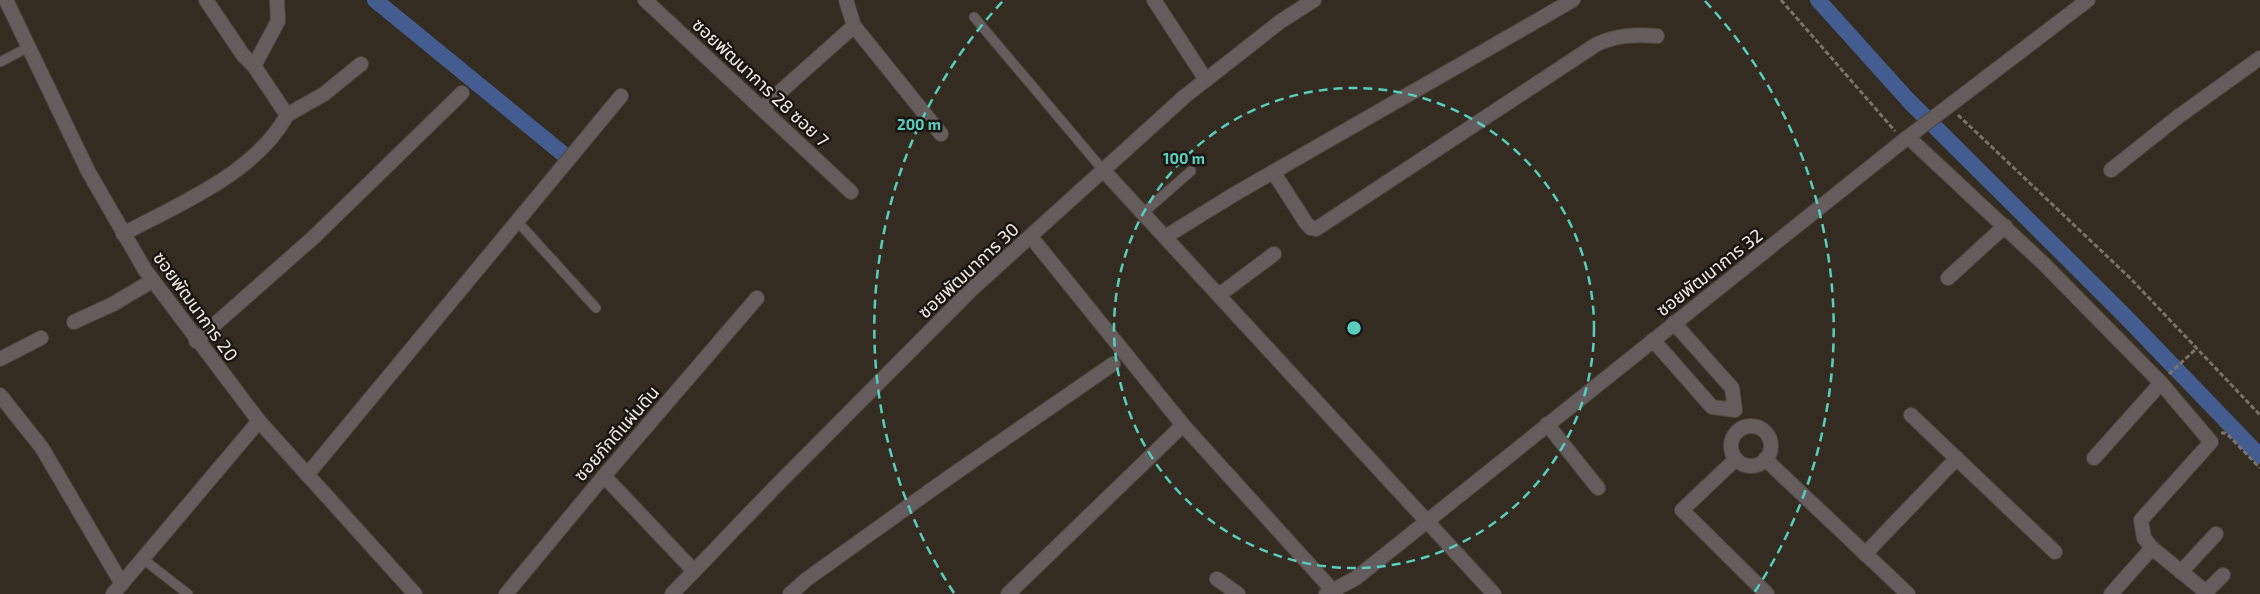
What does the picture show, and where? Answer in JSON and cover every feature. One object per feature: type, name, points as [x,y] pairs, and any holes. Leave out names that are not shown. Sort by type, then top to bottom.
[{"type":"street","name":"ซอยพัฒนาการ 20","points":[[6,0],[88,171],[152,281],[259,421],[415,594]]},
{"type":"street","points":[[206,0],[242,55],[254,66],[288,115]]},
{"type":"street","points":[[254,66],[278,21],[277,0]]},
{"type":"street","name":"ซอยพัฒนาการ 28 ซอย 7","points":[[645,0],[850,192]]},
{"type":"street","points":[[846,0],[854,26],[941,134]]},
{"type":"street","points":[[1154,0],[1206,80]]},
{"type":"street","name":"ซอยพัฒนาการ 30","points":[[672,594],[972,289],[1206,80],[1281,21],[1314,0]]},
{"type":"street","points":[[1165,237],[1233,195],[1573,0]]},
{"type":"street","name":"ซอยพัฒนาการ 32","points":[[1335,593],[1909,137],[2088,0]]},
{"type":"street","points":[[762,108],[854,26]]},
{"type":"street","points":[[1274,173],[1306,223],[1311,228],[1316,229],[1597,44],[1613,37],[1637,34],[1657,36]]},
{"type":"street","points":[[2111,170],[2179,116],[2260,58]]},
{"type":"street","points":[[123,234],[215,185],[236,171],[278,132],[288,115],[324,94],[361,64]]},
{"type":"street","points":[[196,341],[315,236],[462,93]]},
{"type":"street","points":[[307,475],[621,96]]},
{"type":"street","points":[[1909,137],[2005,226],[2162,381],[2211,442],[2142,520],[2144,538],[2152,548],[2206,592],[2223,575]]},
{"type":"street","points":[[1103,170],[1494,594]]},
{"type":"street","points":[[1948,278],[2005,226]]},
{"type":"street","points":[[1031,237],[1183,425],[1335,593]]},
{"type":"street","points":[[1219,295],[1274,254]]},
{"type":"street","points":[[74,322],[113,304],[152,281]]},
{"type":"street","name":"ซอยภักดีแผ่นดิน","points":[[506,594],[604,476],[757,298]]},
{"type":"street","points":[[1674,323],[1732,388],[1735,410],[1744,427]]},
{"type":"street","points":[[0,359],[41,338]]},
{"type":"street","points":[[1653,340],[1712,407],[1735,410]]},
{"type":"street","points":[[790,594],[806,579],[1112,364]]},
{"type":"street","points":[[2094,458],[2162,381]]},
{"type":"street","points":[[0,395],[42,448],[118,589],[259,421]]},
{"type":"street","points":[[1911,414],[2056,552]]},
{"type":"street","points":[[1547,424],[1598,488]]},
{"type":"street","points":[[1008,594],[1183,425]]},
{"type":"street","points":[[1744,427],[1757,427],[1767,435],[1770,448],[1765,459],[1754,466],[1736,459],[1732,454],[1732,441],[1738,430],[1744,427]]},
{"type":"street","points":[[1865,554],[1957,458]]},
{"type":"street","points":[[1736,459],[1682,510],[1767,594]]},
{"type":"street","points":[[1765,459],[1908,594]]},
{"type":"street","points":[[604,476],[694,571]]},
{"type":"street","points":[[2181,572],[2216,534]]},
{"type":"street","points":[[2111,594],[2152,548]]},
{"type":"street","points":[[1217,579],[1238,594]]},
{"type":"lane","points":[[974,18],[1103,170]]},
{"type":"lane","points":[[0,62],[29,48]]},
{"type":"lane","points":[[1143,213],[1191,170]]},
{"type":"lane","points":[[517,221],[596,308]]},
{"type":"lane","points":[[143,560],[188,594]]},
{"type":"path","points":[[1781,0],[1909,137]]},
{"type":"path","points":[[1949,106],[2130,278],[2260,415]]},
{"type":"path","points":[[2162,381],[2197,348]]},
{"type":"path","points":[[2211,442],[2219,435],[2225,433],[2260,468]]},
{"type":"waterway","points":[[375,0],[562,153]]},
{"type":"waterway","points":[[1818,0],[1909,101],[2123,314],[2260,456]]}]
